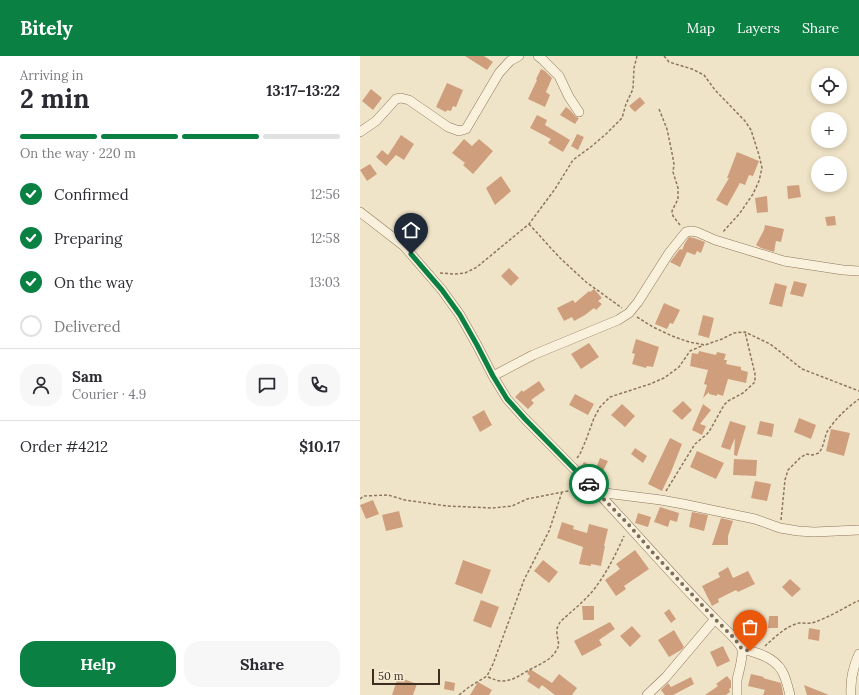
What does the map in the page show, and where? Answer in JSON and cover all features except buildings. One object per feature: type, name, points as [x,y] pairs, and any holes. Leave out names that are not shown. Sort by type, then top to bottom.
[{"type":"street","points":[[360,132],[376,121],[396,99],[401,98],[408,100],[448,126],[459,131],[466,129],[499,73],[510,61],[519,56]]},
{"type":"street","points":[[538,56],[559,76],[569,97],[579,112]]},
{"type":"street","points":[[360,212],[404,246],[442,290],[460,315],[507,399],[629,525],[654,554],[734,638],[742,649],[737,682],[737,695]]},
{"type":"street","points":[[493,376],[533,355],[618,320],[629,312],[638,302],[669,253],[686,232],[697,232],[715,240],[784,261],[843,270],[859,270]]},
{"type":"street","points":[[597,492],[661,500],[748,518],[780,528],[798,531],[814,532],[859,530]]},
{"type":"street","points":[[647,695],[666,677],[715,619]]},
{"type":"street","points":[[742,649],[758,652],[774,662],[782,671],[790,695]]},
{"type":"street","points":[[851,695],[852,672],[859,654]]},
{"type":"path","points":[[426,272],[454,274],[465,273],[477,267],[529,224],[555,189],[573,160],[606,134],[622,118],[626,104],[633,89],[634,68],[637,56]]},
{"type":"path","points":[[664,56],[669,62],[692,69],[704,75],[715,90],[745,121],[751,130],[759,154],[762,168],[759,181],[753,194],[740,213],[715,240]]},
{"type":"path","points":[[659,109],[667,129],[678,188],[678,199],[672,211],[673,216],[686,232]]},
{"type":"path","points":[[529,224],[559,257],[586,282],[629,312],[653,327],[672,336],[705,345]]},
{"type":"path","points":[[661,500],[695,444],[710,430],[724,405],[743,393],[755,382],[755,374],[745,332]]},
{"type":"path","points":[[571,465],[580,454],[594,418],[600,407],[610,397],[664,378],[679,367],[690,351],[734,333],[745,332],[770,344],[802,369],[859,391]]},
{"type":"path","points":[[780,528],[785,480],[788,470],[806,454],[812,455],[819,453],[823,447],[826,434],[832,424],[859,399]]},
{"type":"path","points":[[360,499],[364,496],[388,495],[405,500],[447,506],[492,508],[512,506],[527,499],[573,490],[589,484]]},
{"type":"path","points":[[459,695],[487,676],[493,664],[524,580],[550,532],[562,492]]},
{"type":"path","points":[[487,676],[496,681],[511,680],[542,664],[553,656],[559,645],[556,632],[559,624],[595,589],[617,553],[629,525]]},
{"type":"path","points":[[758,652],[789,626],[799,623],[812,623],[830,616],[859,601]]},
{"type":"way so far","points":[[589,484],[734,638],[742,649],[750,651]]},
{"type":"route","points":[[411,254],[442,290],[460,315],[507,399],[589,484]]}]
